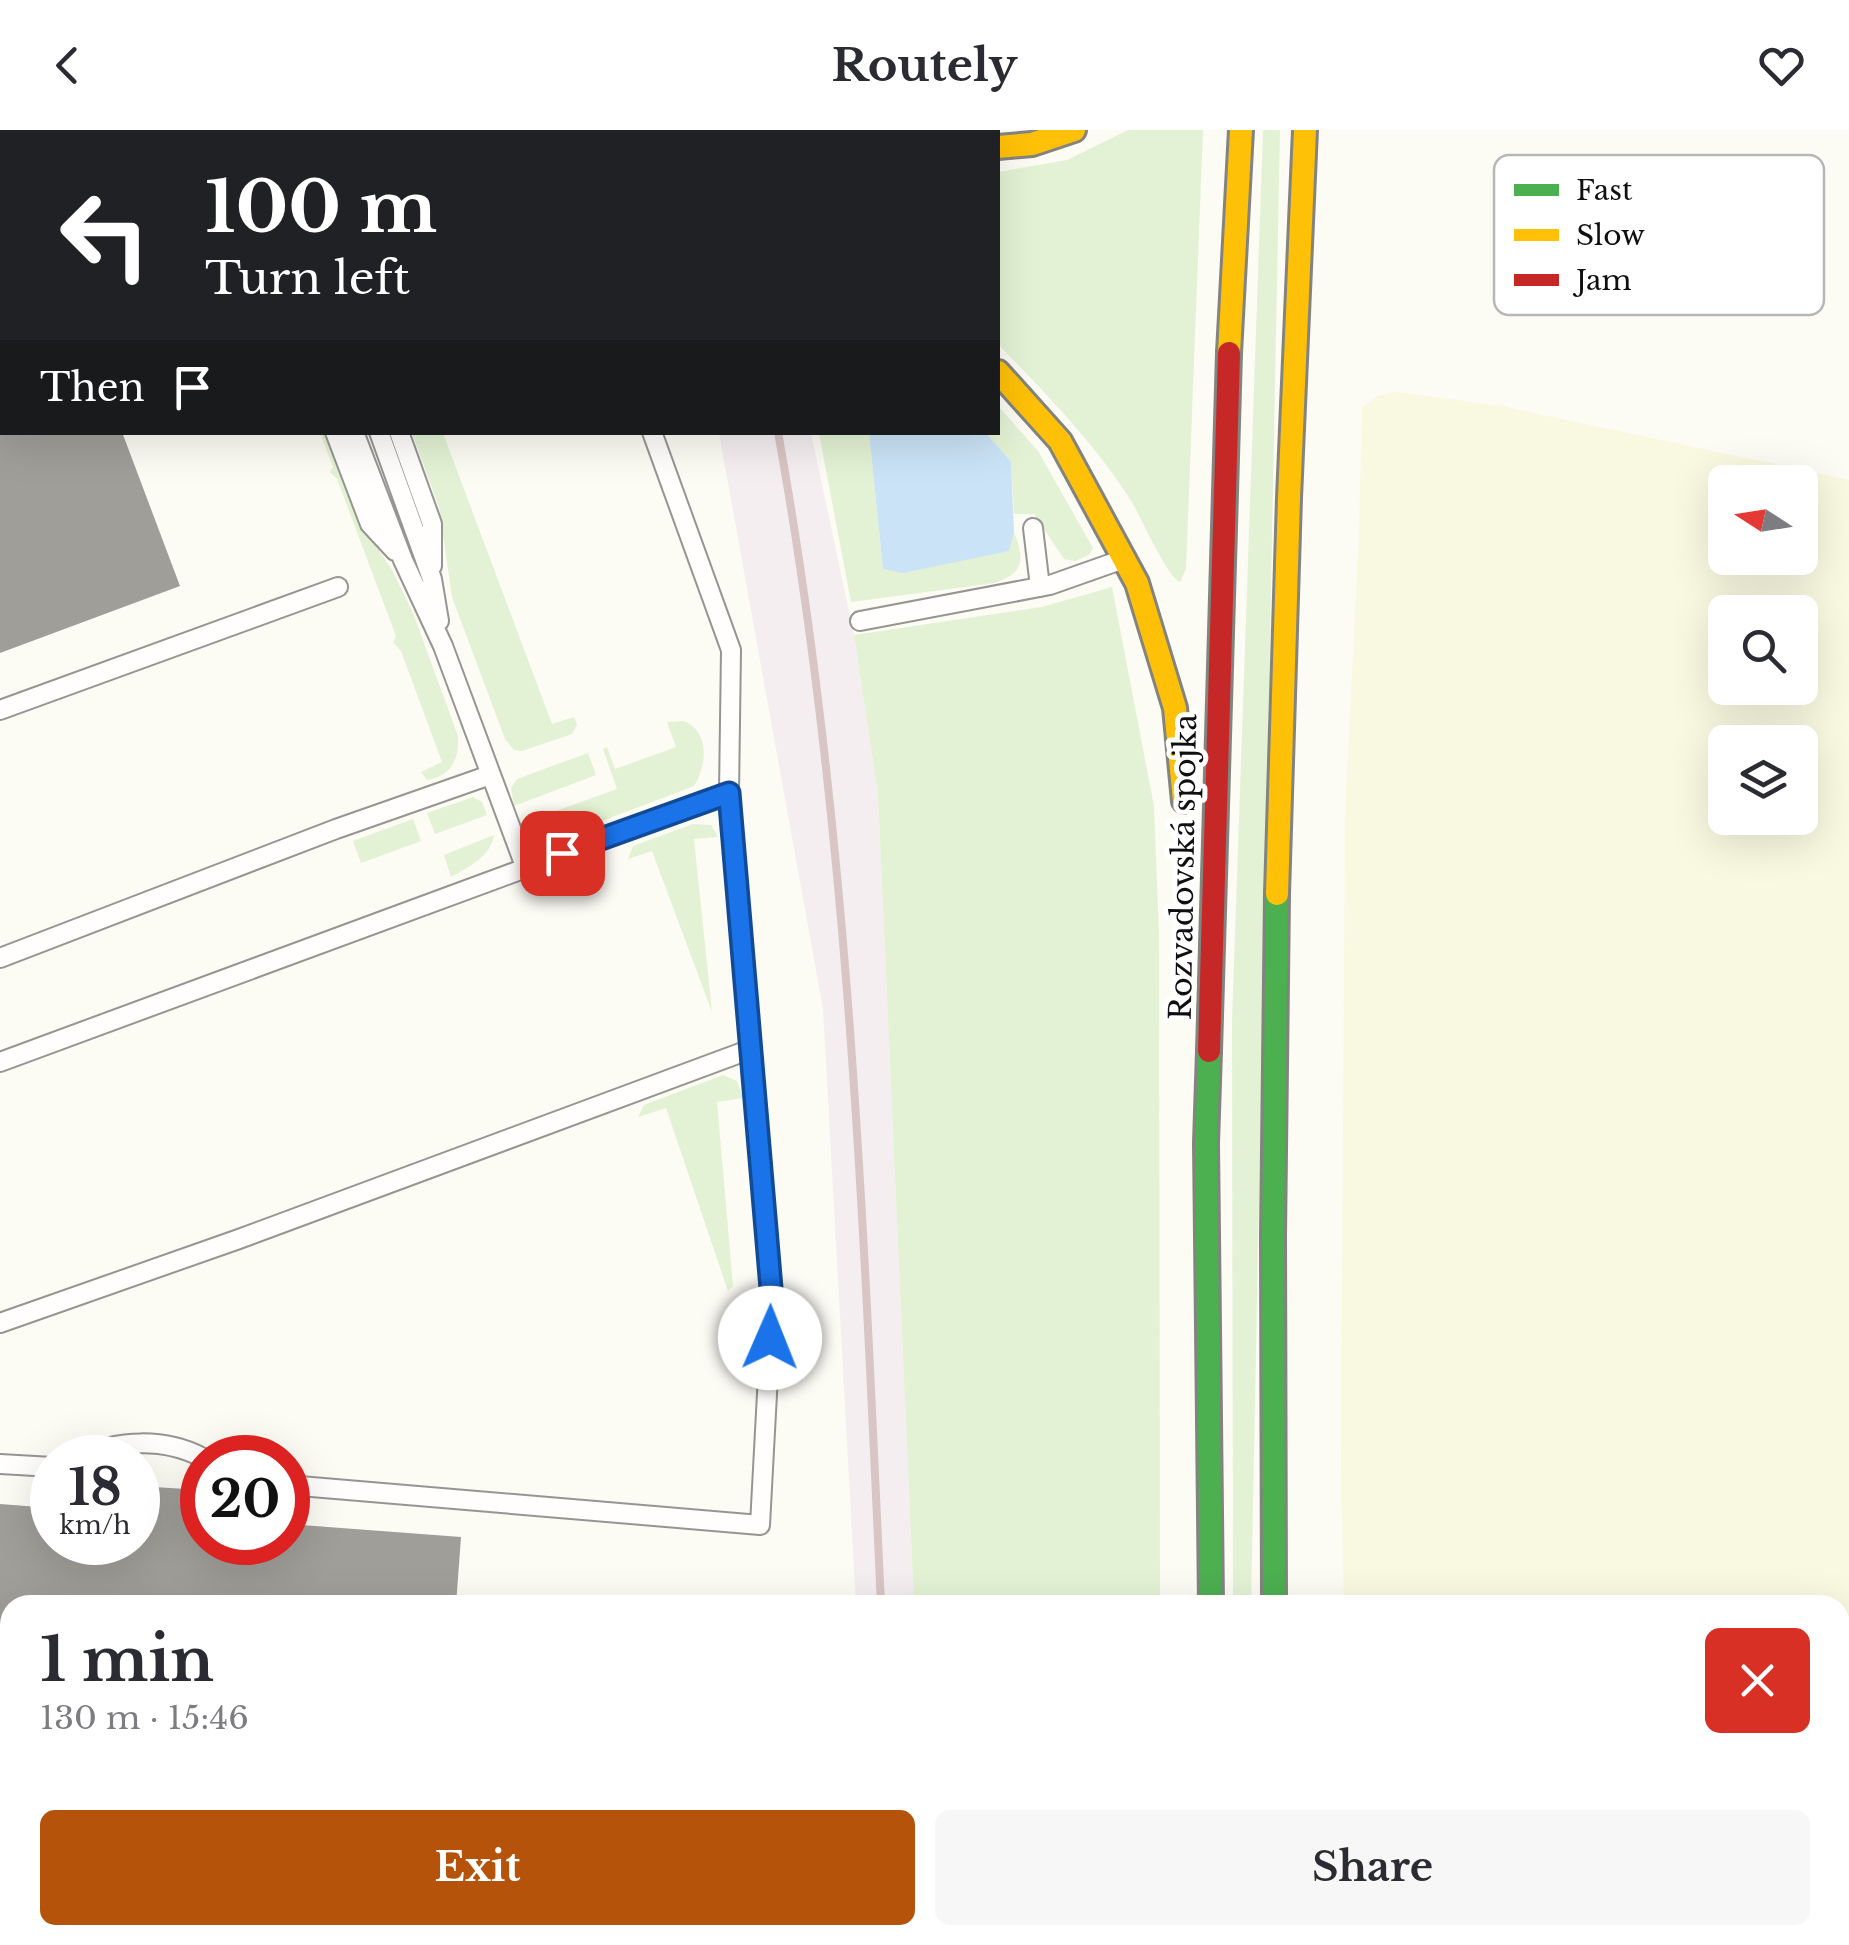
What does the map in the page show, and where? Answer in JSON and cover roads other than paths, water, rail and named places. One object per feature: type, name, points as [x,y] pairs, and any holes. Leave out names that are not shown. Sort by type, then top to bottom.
[{"type":"highway","points":[[1000,147],[1032,144],[1074,130]]},
{"type":"highway","name":"Rozvadovská spojka","points":[[1211,1595],[1206,1144],[1228,354],[1241,130]]},
{"type":"highway","points":[[1274,1595],[1272,1150],[1278,840],[1292,378],[1305,130]]},
{"type":"highway","points":[[1000,374],[1060,441],[1126,558],[1148,612],[1172,693],[1185,815]]},
{"type":"highway","points":[[1190,892],[1206,1144]]},
{"type":"lane","points":[[335,435],[370,524],[403,560]]},
{"type":"lane","points":[[355,435],[403,560],[443,646],[525,866]]},
{"type":"lane","points":[[380,435],[432,579]]},
{"type":"lane","points":[[400,435],[432,524],[432,579],[443,646]]},
{"type":"lane","points":[[310,1488],[760,1524],[772,1300],[729,793],[732,650],[653,435]]},
{"type":"lane","points":[[1034,528],[1040,587]]},
{"type":"lane","points":[[860,620],[1040,587],[1126,558]]},
{"type":"lane","points":[[0,710],[338,586]]},
{"type":"lane","points":[[0,958],[414,800],[490,775]]},
{"type":"lane","points":[[0,1062],[729,793]]},
{"type":"lane","points":[[0,1324],[751,1049]]},
{"type":"lane","points":[[0,1464],[30,1466]]},
{"type":"water","points":[[869,435],[988,435],[1011,462],[1014,532],[1009,551],[903,573],[883,569]]},
{"type":"railway","points":[[778,435],[802,578],[837,870],[859,1164],[881,1595]]}]
